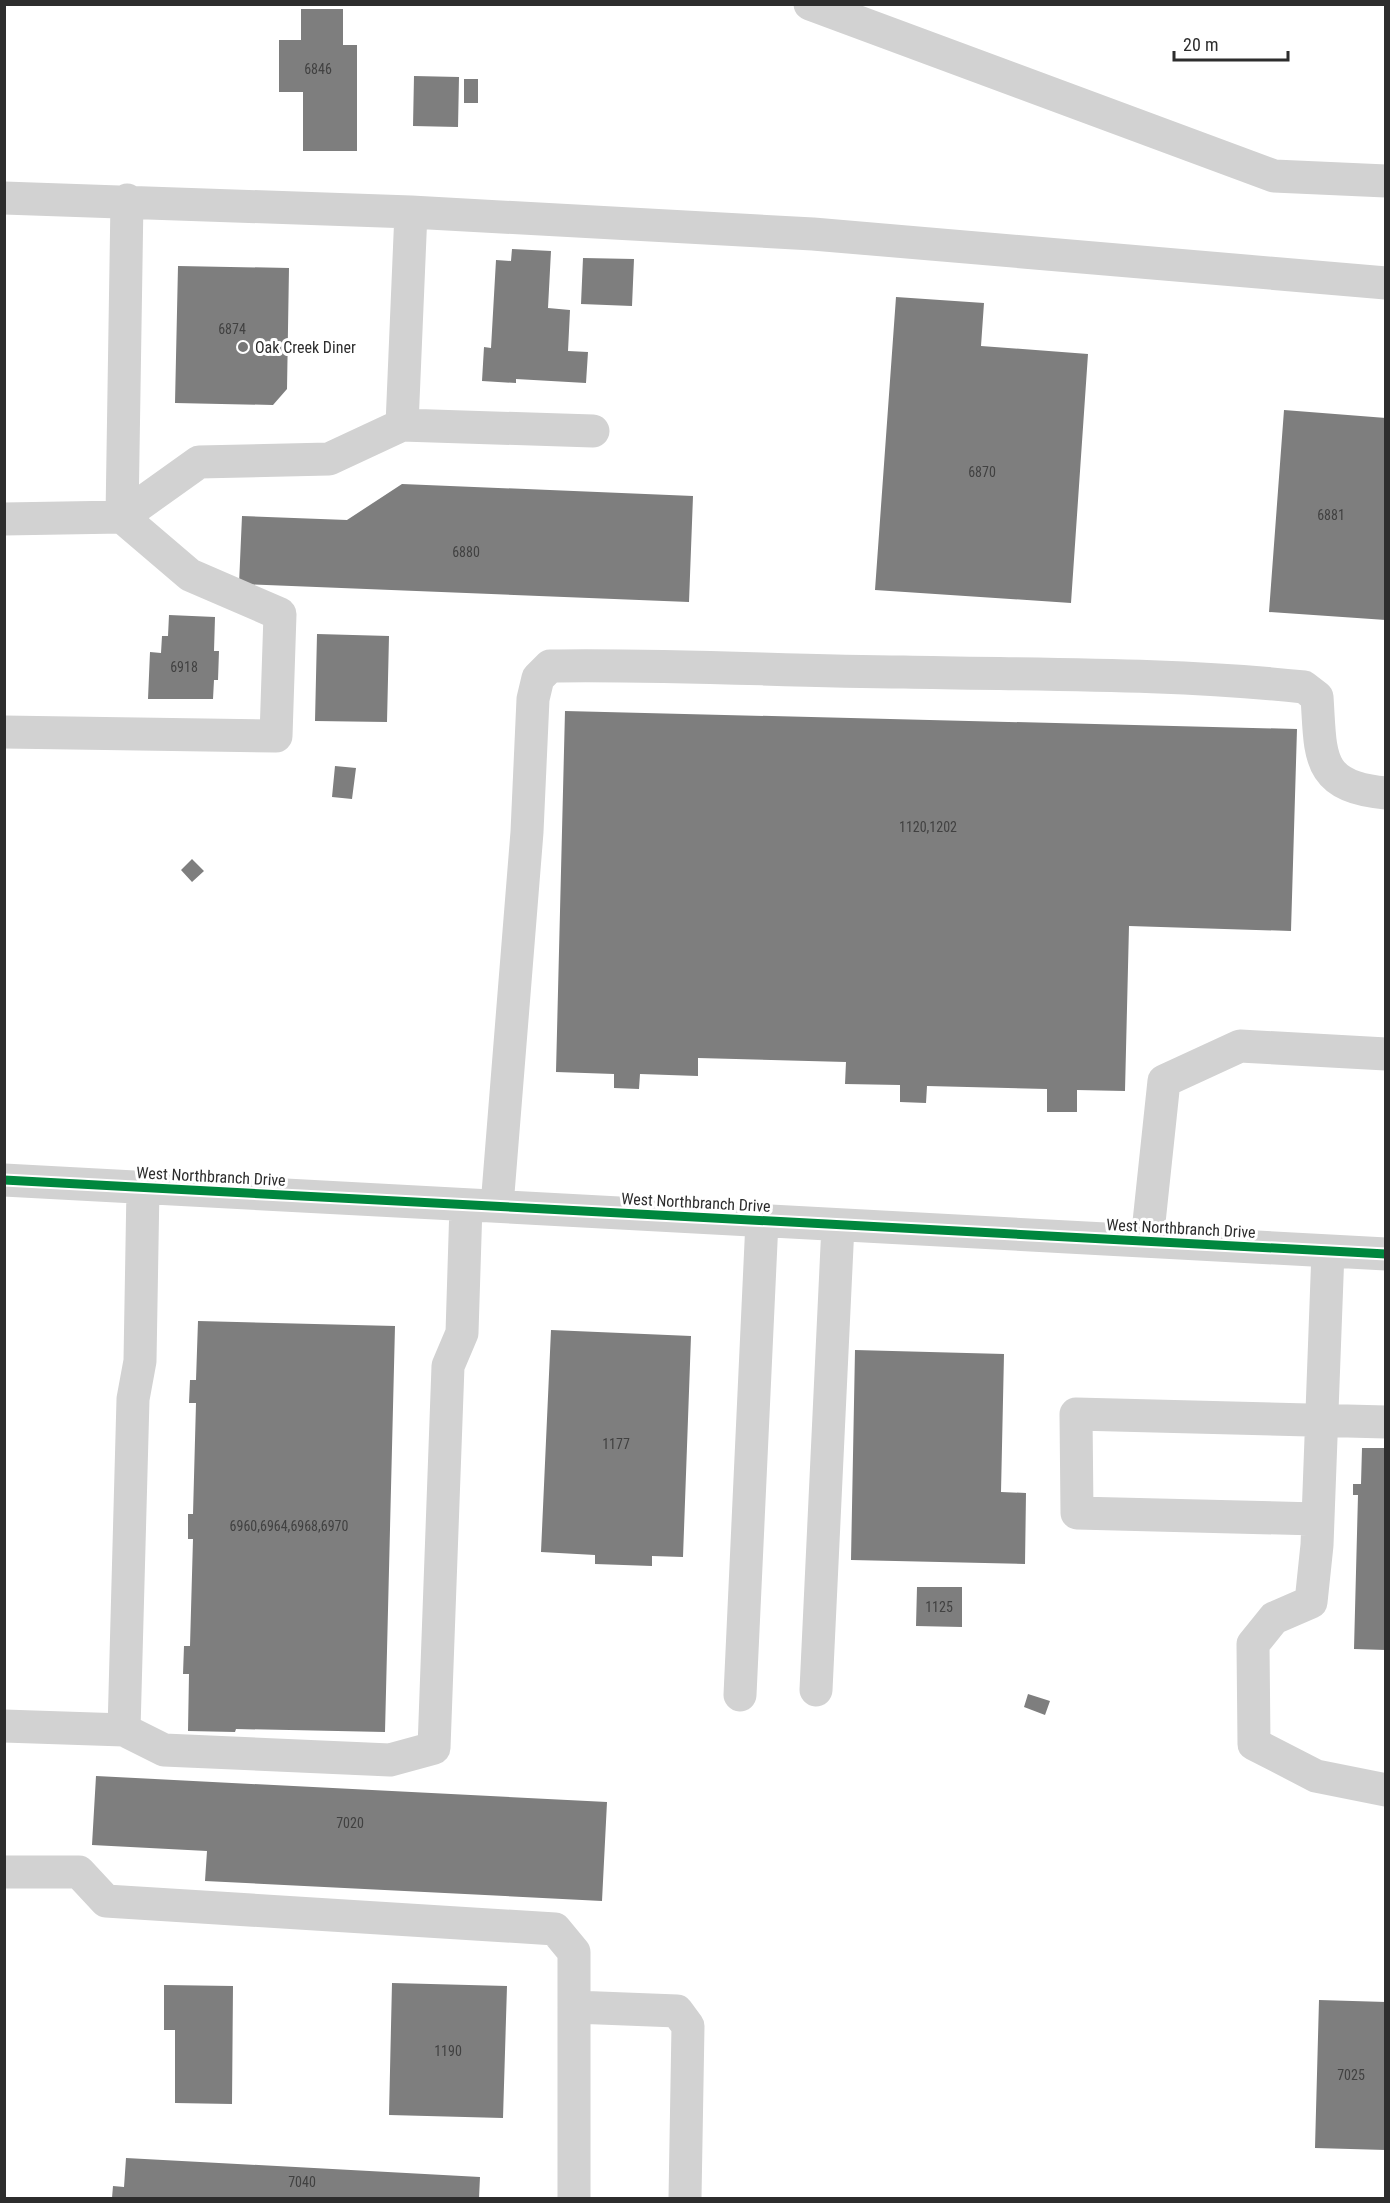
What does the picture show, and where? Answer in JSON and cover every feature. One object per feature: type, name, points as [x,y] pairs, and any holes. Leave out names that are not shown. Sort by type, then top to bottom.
[{"type":"street","points":[[810,4],[1274,176],[1386,181]]},
{"type":"street","points":[[4,198],[126,200],[411,212],[813,234],[1386,283]]},
{"type":"street","points":[[122,517],[126,200]]},
{"type":"street","points":[[402,425],[411,212]]},
{"type":"street","points":[[4,519],[122,517],[199,462],[329,459],[402,425],[593,431]]},
{"type":"street","points":[[4,732],[276,736],[279,614],[190,575],[122,517]]},
{"type":"street","points":[[4,1726],[124,1730],[164,1750],[390,1760],[434,1748],[448,1366],[462,1333],[482,1206],[527,832],[533,699],[538,678],[550,666],[631,665],[807,671],[1054,674],[1304,687],[1317,697],[1323,761],[1334,777],[1364,791],[1386,793]]},
{"type":"street","points":[[1147,1241],[1164,1081],[1240,1046],[1386,1054]]},
{"type":"street","name":"West Northbranch Drive","points":[[4,1180],[1386,1254]]},
{"type":"street","points":[[124,1730],[133,1399],[140,1361],[143,1187]]},
{"type":"street","points":[[740,1695],[762,1221]]},
{"type":"street","points":[[816,1690],[838,1225]]},
{"type":"street","points":[[1328,1251],[1317,1519],[1311,1602],[1274,1618],[1253,1644],[1254,1744],[1316,1776],[1386,1790]]},
{"type":"street","points":[[1317,1519],[1077,1513],[1076,1414],[1386,1422]]},
{"type":"street","points":[[4,1872],[79,1872],[106,1901],[555,1929],[574,1952],[574,2199]]},
{"type":"street","points":[[574,2007],[677,2011],[688,2026],[685,2199]]},
{"type":"building","points":[[301,9],[343,9],[343,45],[357,45],[357,151],[303,151],[303,92],[279,92],[279,40],[301,40]]},
{"type":"building","points":[[414,76],[459,77],[458,127],[413,126]]},
{"type":"building","points":[[464,79],[478,79],[478,103],[464,103]]},
{"type":"building","points":[[512,249],[551,251],[548,308],[570,310],[568,351],[588,352],[586,383],[516,379],[516,383],[482,381],[484,347],[491,348],[496,260],[511,261]]},
{"type":"building","points":[[583,258],[634,259],[632,306],[581,304]]},
{"type":"building","points":[[178,266],[289,268],[287,389],[273,405],[175,403]]},
{"type":"building","points":[[896,297],[984,303],[981,346],[1088,354],[1071,603],[875,590]]},
{"type":"building","points":[[1284,410],[1386,418],[1386,620],[1269,612]]},
{"type":"building","points":[[402,484],[693,496],[689,602],[239,584],[242,516],[347,520]]},
{"type":"building","points":[[169,615],[215,617],[214,651],[219,651],[218,680],[214,680],[213,699],[148,699],[150,652],[161,653],[162,636],[168,636]]},
{"type":"building","points":[[317,634],[389,636],[387,722],[315,721]]},
{"type":"building","points":[[565,711],[1297,729],[1291,931],[1129,926],[1125,1091],[1077,1090],[1077,1112],[1047,1112],[1047,1089],[927,1086],[926,1103],[900,1102],[900,1085],[845,1084],[846,1062],[698,1058],[698,1076],[640,1074],[639,1089],[614,1088],[614,1074],[556,1072]]},
{"type":"building","points":[[335,766],[356,768],[352,799],[332,797]]},
{"type":"building","points":[[192,859],[204,871],[192,882],[181,870]]},
{"type":"building","points":[[198,1321],[395,1326],[385,1732],[236,1729],[235,1732],[188,1731],[189,1674],[183,1674],[184,1646],[190,1646],[193,1539],[188,1539],[188,1514],[193,1514],[196,1403],[189,1403],[190,1380],[196,1380]]},
{"type":"building","points":[[551,1330],[691,1336],[683,1557],[652,1556],[652,1566],[595,1564],[595,1555],[541,1552]]},
{"type":"building","points":[[855,1350],[1004,1354],[1001,1492],[1026,1493],[1025,1564],[851,1560]]},
{"type":"building","points":[[1362,1448],[1386,1448],[1386,1650],[1354,1649],[1358,1495],[1353,1495],[1353,1484],[1361,1484]]},
{"type":"building","points":[[917,1587],[962,1587],[962,1627],[916,1626]]},
{"type":"building","points":[[1028,1694],[1050,1701],[1045,1715],[1024,1707]]},
{"type":"building","points":[[96,1776],[607,1802],[602,1901],[205,1881],[207,1851],[92,1845]]},
{"type":"building","points":[[392,1983],[507,1986],[503,2118],[389,2115]]},
{"type":"building","points":[[164,1985],[233,1986],[232,2104],[175,2103],[175,2030],[164,2030]]},
{"type":"building","points":[[1319,2000],[1386,2002],[1386,2150],[1315,2148]]},
{"type":"building","points":[[126,2158],[480,2177],[479,2198],[112,2198],[113,2186],[124,2187]]},
{"type":"cycle path","points":[[4,1180],[1386,1254]]},
{"type":"place","name":"Oak Creek Diner","points":[[243,347]]}]
